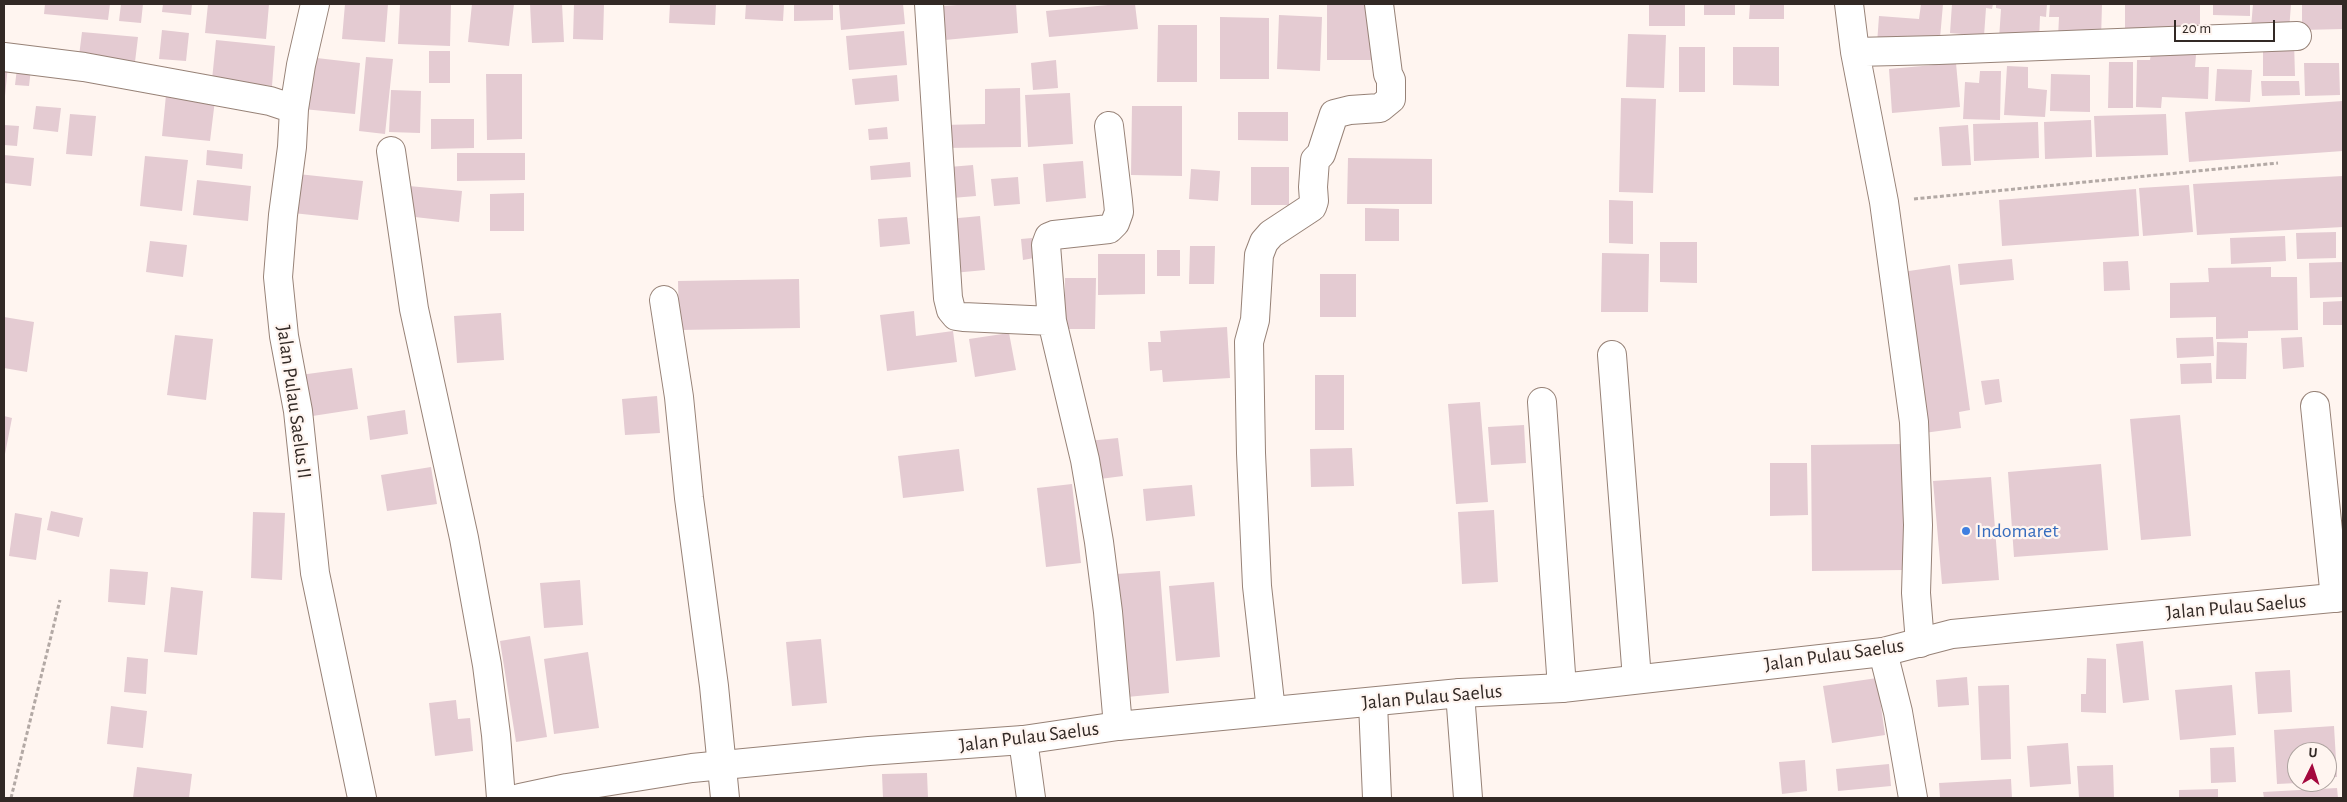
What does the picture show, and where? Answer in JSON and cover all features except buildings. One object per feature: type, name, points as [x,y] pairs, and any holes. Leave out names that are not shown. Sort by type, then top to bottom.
[{"type":"street","name":"Jalan Pulau Saelus II","points":[[315,4],[301,65],[294,109],[292,147],[283,215],[278,276],[284,336],[298,412],[314,573],[362,798]]},
{"type":"street","points":[[929,4],[948,298],[951,310],[956,316],[963,317],[1052,321]]},
{"type":"street","points":[[1271,711],[1257,586],[1251,453],[1249,342],[1255,320],[1258,262],[1264,242],[1271,234],[1312,207],[1314,201],[1315,160],[1320,154],[1334,114],[1341,111],[1380,108],[1391,99],[1391,80],[1388,74],[1379,4]]},
{"type":"street","points":[[1849,4],[1855,52],[1884,202],[1916,441],[1918,525],[1916,593],[1920,643]]},
{"type":"street","points":[[1855,52],[2297,36]]},
{"type":"street","points":[[4,57],[84,66],[270,101],[294,109]]},
{"type":"street","points":[[1108,126],[1119,212],[1115,223],[1109,229],[1061,232],[1049,237],[1046,246],[1052,321],[1079,435],[1096,524],[1108,612],[1118,726]]},
{"type":"street","points":[[392,151],[414,309],[464,538],[487,665],[502,798]]},
{"type":"street","points":[[664,300],[679,397],[689,498],[723,766],[725,798]]},
{"type":"street","points":[[1612,355],[1637,679]]},
{"type":"street","points":[[1542,402],[1562,688]]},
{"type":"street","points":[[2315,406],[2339,598]]},
{"type":"street","name":"Jalan Pulau Saelus","points":[[520,798],[632,777],[723,766],[869,751],[1023,740],[1118,726],[1373,703],[1460,693],[1562,688],[1883,652],[1952,634],[2339,598]]},
{"type":"street","points":[[1883,652],[1898,712],[1913,798]]},
{"type":"street","points":[[1460,693],[1468,798]]},
{"type":"street","points":[[1373,703],[1378,798]]},
{"type":"street","points":[[1023,740],[1031,798]]},
{"type":"path","points":[[1884,202],[2278,163]]},
{"type":"path","points":[[10,798],[60,600]]},
{"type":"place","name":"Indomaret","points":[[1966,531]]}]
